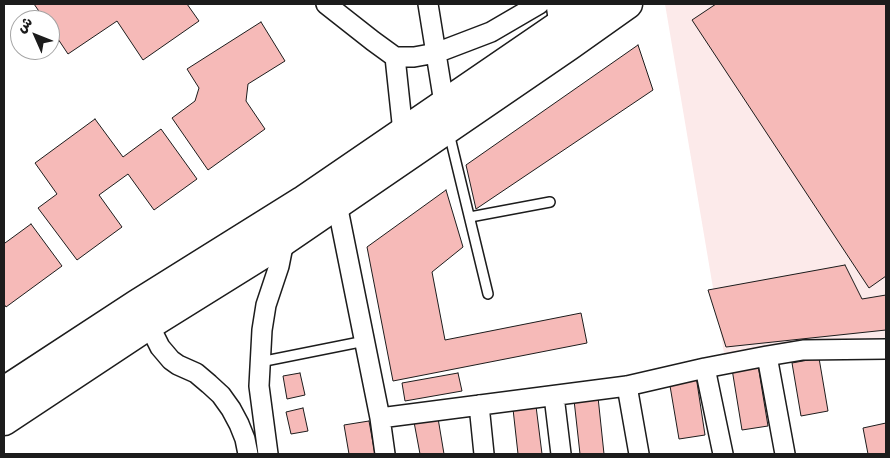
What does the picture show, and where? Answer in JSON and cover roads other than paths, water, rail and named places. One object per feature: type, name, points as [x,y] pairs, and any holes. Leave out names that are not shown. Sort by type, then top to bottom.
[{"type":"main road","points":[[4,391],[143,314],[284,242],[337,204],[446,116],[558,14],[590,4]]},
{"type":"main road","points":[[4,421],[143,314],[403,132],[446,116],[569,46],[628,4]]},
{"type":"street","points":[[326,4],[395,57],[414,57],[436,53],[491,32],[539,4]]},
{"type":"street","points":[[428,4],[446,116]]},
{"type":"street","points":[[395,57],[403,132]]},
{"type":"street","points":[[337,204],[380,418],[385,454]]},
{"type":"street","points":[[268,454],[259,386],[262,330],[266,305],[284,242]]},
{"type":"street","points":[[143,314],[160,347],[171,360],[196,373],[221,395],[239,424],[248,454]]},
{"type":"street","points":[[380,418],[627,386],[705,368],[802,350],[886,349]]},
{"type":"street","points":[[767,356],[785,454]]},
{"type":"street","points":[[705,368],[723,454]]},
{"type":"street","points":[[627,386],[639,454]]},
{"type":"street","points":[[554,396],[561,454]]},
{"type":"street","points":[[479,405],[484,454]]},
{"type":"lane","points":[[446,116],[488,294]]},
{"type":"lane","points":[[470,217],[550,202]]},
{"type":"lane","points":[[260,362],[364,341]]}]
